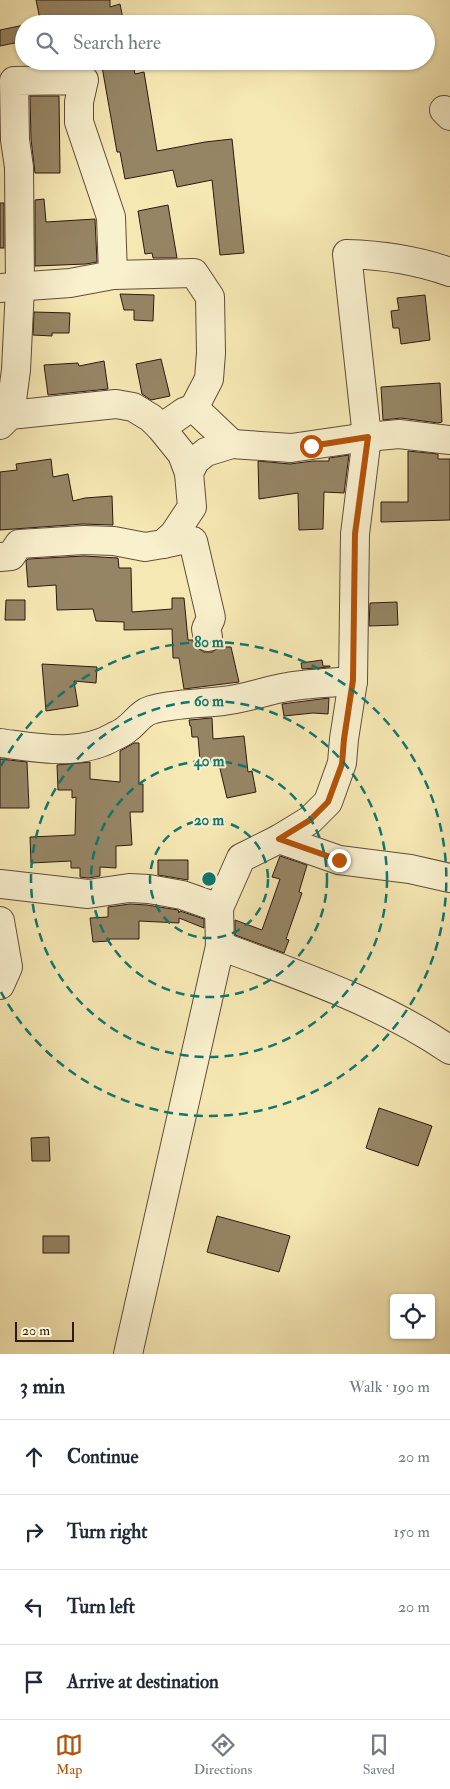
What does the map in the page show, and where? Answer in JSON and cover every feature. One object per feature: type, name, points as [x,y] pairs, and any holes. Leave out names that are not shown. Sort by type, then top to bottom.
[{"type":"street","points":[[113,275],[111,218],[78,122],[84,80],[7,81],[19,167],[10,288],[16,370],[5,420],[116,404],[133,407],[150,418],[161,428],[182,454],[189,473],[192,506],[174,534],[163,544]]},
{"type":"street","points":[[182,895],[214,881],[242,858],[310,820],[328,802],[342,764],[353,680],[355,534],[368,437],[347,254],[380,255],[427,264],[450,272]]},
{"type":"street","points":[[10,288],[70,283],[113,275],[194,272],[210,297],[211,354],[209,379],[194,408],[184,412],[161,428]]},
{"type":"street","points":[[194,408],[232,444]]},
{"type":"street","points":[[189,473],[194,461],[206,452],[232,444],[291,448],[399,434],[450,440]]},
{"type":"street","points":[[0,557],[11,556],[19,544],[84,540],[114,541],[145,547],[181,540],[193,541],[211,618],[206,629],[208,637]]},
{"type":"street","points":[[0,743],[42,749],[72,749],[113,738],[128,729],[139,717],[149,710],[173,705],[248,698],[281,688],[303,684],[353,680]]},
{"type":"street","points":[[279,839],[339,860],[410,869],[450,878]]},
{"type":"street","points":[[128,1354],[220,946],[219,908],[242,858]]},
{"type":"street","points":[[0,884],[88,894],[129,888],[149,889],[182,895],[219,908]]},
{"type":"street","points":[[0,921],[8,967],[0,986]]},
{"type":"street","points":[[220,946],[312,980],[368,1004],[422,1031],[450,1050]]},
{"type":"building","points":[[36,0],[110,0],[110,7],[120,4],[122,15],[39,15]]},
{"type":"building","points":[[15,27],[15,43],[0,46],[0,30]]},
{"type":"building","points":[[103,70],[134,70],[135,74],[144,72],[157,151],[232,139],[244,253],[220,255],[212,180],[177,187],[173,170],[125,179],[120,152],[117,152]]},
{"type":"building","points":[[30,96],[59,96],[60,173],[35,173],[31,139]]},
{"type":"building","points":[[44,199],[46,222],[95,219],[97,262],[35,266],[35,200]]},
{"type":"building","points":[[0,203],[4,203],[4,248],[0,248]]},
{"type":"building","points":[[168,205],[177,258],[153,258],[152,253],[145,254],[138,211]]},
{"type":"building","points":[[120,294],[154,295],[153,321],[134,320],[134,310],[124,310]]},
{"type":"building","points":[[425,295],[430,340],[401,344],[399,328],[393,328],[391,311],[399,310],[397,298]]},
{"type":"building","points":[[34,312],[70,313],[69,333],[52,333],[52,336],[33,335]]},
{"type":"building","points":[[161,359],[170,396],[151,400],[142,394],[136,364]]},
{"type":"building","points":[[104,361],[108,389],[48,395],[44,365],[78,363],[79,366]]},
{"type":"building","points":[[440,383],[442,422],[401,418],[383,420],[381,387]]},
{"type":"building","points":[[408,451],[438,454],[438,459],[450,459],[450,520],[381,522],[381,502],[408,502]]},
{"type":"building","points":[[349,455],[344,493],[324,492],[323,529],[299,530],[298,493],[259,499],[258,461],[290,464],[329,461],[329,458]]},
{"type":"building","points":[[51,459],[53,477],[68,474],[73,501],[112,496],[113,525],[83,524],[0,530],[0,472],[17,470],[16,464]]},
{"type":"building","points":[[84,556],[118,558],[119,568],[131,568],[132,612],[172,609],[172,598],[184,598],[188,640],[193,640],[196,647],[204,652],[212,652],[220,647],[231,647],[239,682],[184,689],[179,658],[173,658],[172,629],[124,630],[124,622],[96,621],[93,609],[57,610],[56,585],[28,587],[26,561],[28,559]]},
{"type":"building","points":[[6,600],[25,600],[25,620],[5,620]]},
{"type":"building","points":[[397,602],[398,625],[369,626],[370,603]]},
{"type":"building","points":[[322,660],[323,666],[330,667],[302,669],[301,663]]},
{"type":"building","points":[[42,664],[97,667],[96,683],[74,681],[78,706],[46,711]]},
{"type":"building","points":[[329,698],[328,714],[313,713],[284,716],[282,704]]},
{"type":"building","points":[[212,718],[213,739],[244,736],[248,772],[252,771],[256,792],[227,798],[218,760],[200,761],[198,737],[192,737],[189,720]]},
{"type":"building","points":[[134,743],[139,743],[139,784],[143,784],[143,812],[130,812],[132,845],[116,846],[116,868],[100,867],[100,876],[88,878],[80,877],[80,868],[71,868],[71,861],[31,863],[30,837],[75,835],[76,797],[72,798],[72,790],[58,790],[57,765],[90,762],[90,779],[120,782],[120,751]]},
{"type":"building","points":[[0,759],[27,762],[29,808],[0,808]]},
{"type":"building","points":[[280,856],[307,865],[299,892],[302,893],[286,939],[289,940],[284,953],[235,935],[235,920],[262,930],[280,879],[272,877]]},
{"type":"building","points":[[158,860],[188,860],[188,880],[158,875]]},
{"type":"building","points":[[130,904],[178,910],[179,913],[180,911],[204,919],[204,928],[179,918],[179,923],[139,921],[139,939],[109,939],[109,941],[93,942],[90,918],[108,917],[108,907]]},
{"type":"building","points":[[379,1108],[432,1126],[418,1166],[366,1148]]},
{"type":"building","points":[[49,1137],[50,1161],[32,1161],[31,1138]]},
{"type":"building","points":[[217,1216],[290,1236],[279,1272],[207,1252]]},
{"type":"building","points":[[43,1236],[69,1236],[69,1253],[43,1253]]},
{"type":"route","points":[[311,446],[368,437],[355,534],[353,680],[342,764],[328,802],[310,820],[279,839],[339,860]]}]
